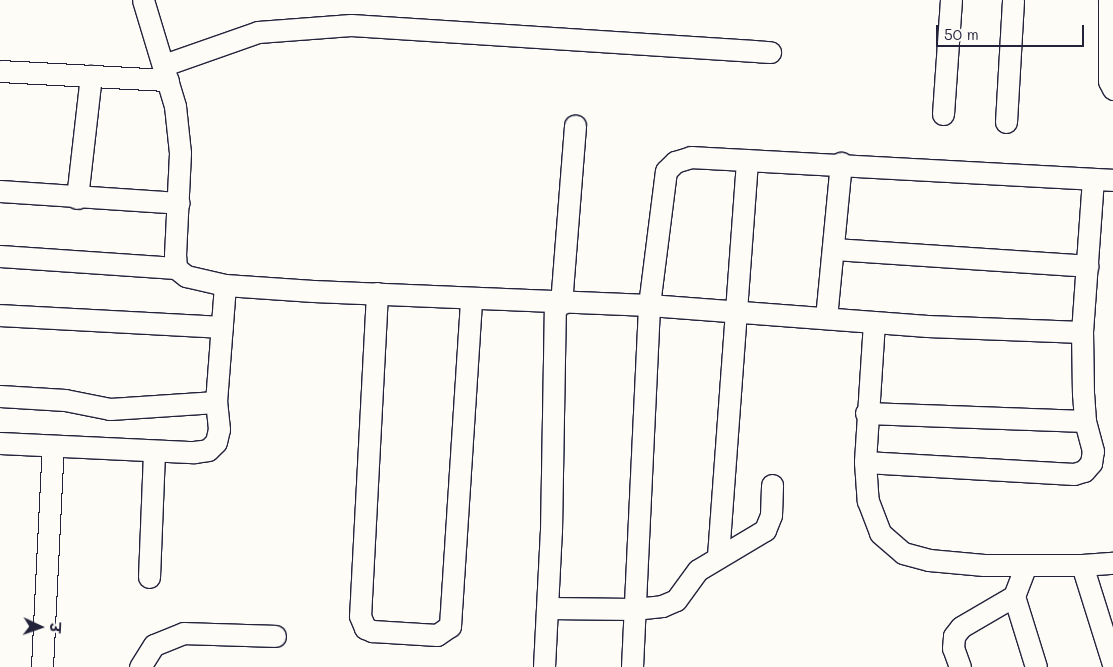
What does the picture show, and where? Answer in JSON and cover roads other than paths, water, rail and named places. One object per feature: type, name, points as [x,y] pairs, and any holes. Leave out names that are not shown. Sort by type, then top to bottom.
[{"type":"street","points":[[143,0],[175,106],[180,153],[176,268]]},
{"type":"street","points":[[943,114],[951,0]]},
{"type":"street","points":[[1006,122],[1013,0]]},
{"type":"street","points":[[1111,14],[1109,82],[1113,89]]},
{"type":"street","points":[[0,71],[91,76],[166,73],[258,32],[352,25],[770,52]]},
{"type":"street","points":[[77,198],[91,76]]},
{"type":"street","points":[[544,667],[548,608],[558,304],[575,126]]},
{"type":"street","points":[[632,667],[649,305],[666,171],[675,162],[690,157],[841,163],[1103,180],[1087,266],[1082,332],[1085,421],[1093,451],[1091,463],[1084,471],[1074,474],[865,462]]},
{"type":"street","points":[[718,556],[747,160]]},
{"type":"street","points":[[826,318],[841,163]]},
{"type":"street","points":[[0,192],[179,203]]},
{"type":"street","points":[[833,249],[1087,266]]},
{"type":"street","points":[[0,256],[176,268],[186,276],[225,284],[470,300],[558,304],[649,305],[874,322],[1082,332]]},
{"type":"street","points":[[0,443],[154,451],[208,450],[216,442],[219,429],[216,402],[225,284]]},
{"type":"street","points":[[377,293],[360,616],[365,628],[372,631],[437,635],[450,626],[470,300]]},
{"type":"street","points":[[0,315],[222,328]]},
{"type":"street","points":[[874,322],[866,413],[865,462],[868,501],[880,533],[904,553],[929,560],[1026,565],[1113,562]]},
{"type":"street","points":[[0,396],[65,400],[110,409],[216,402]]},
{"type":"street","points":[[866,413],[1085,421]]},
{"type":"street","points":[[42,667],[53,446]]},
{"type":"street","points":[[149,577],[154,451]]},
{"type":"street","points":[[548,608],[634,609],[662,606],[676,600],[698,570],[718,556],[765,530],[771,515],[772,485]]},
{"type":"street","points":[[1082,564],[1113,664]]},
{"type":"street","points":[[1026,565],[1014,596],[1036,667]]},
{"type":"street","points":[[960,667],[953,648],[954,636],[961,627],[1014,596]]},
{"type":"street","points":[[140,667],[154,644],[184,633],[275,636]]}]
